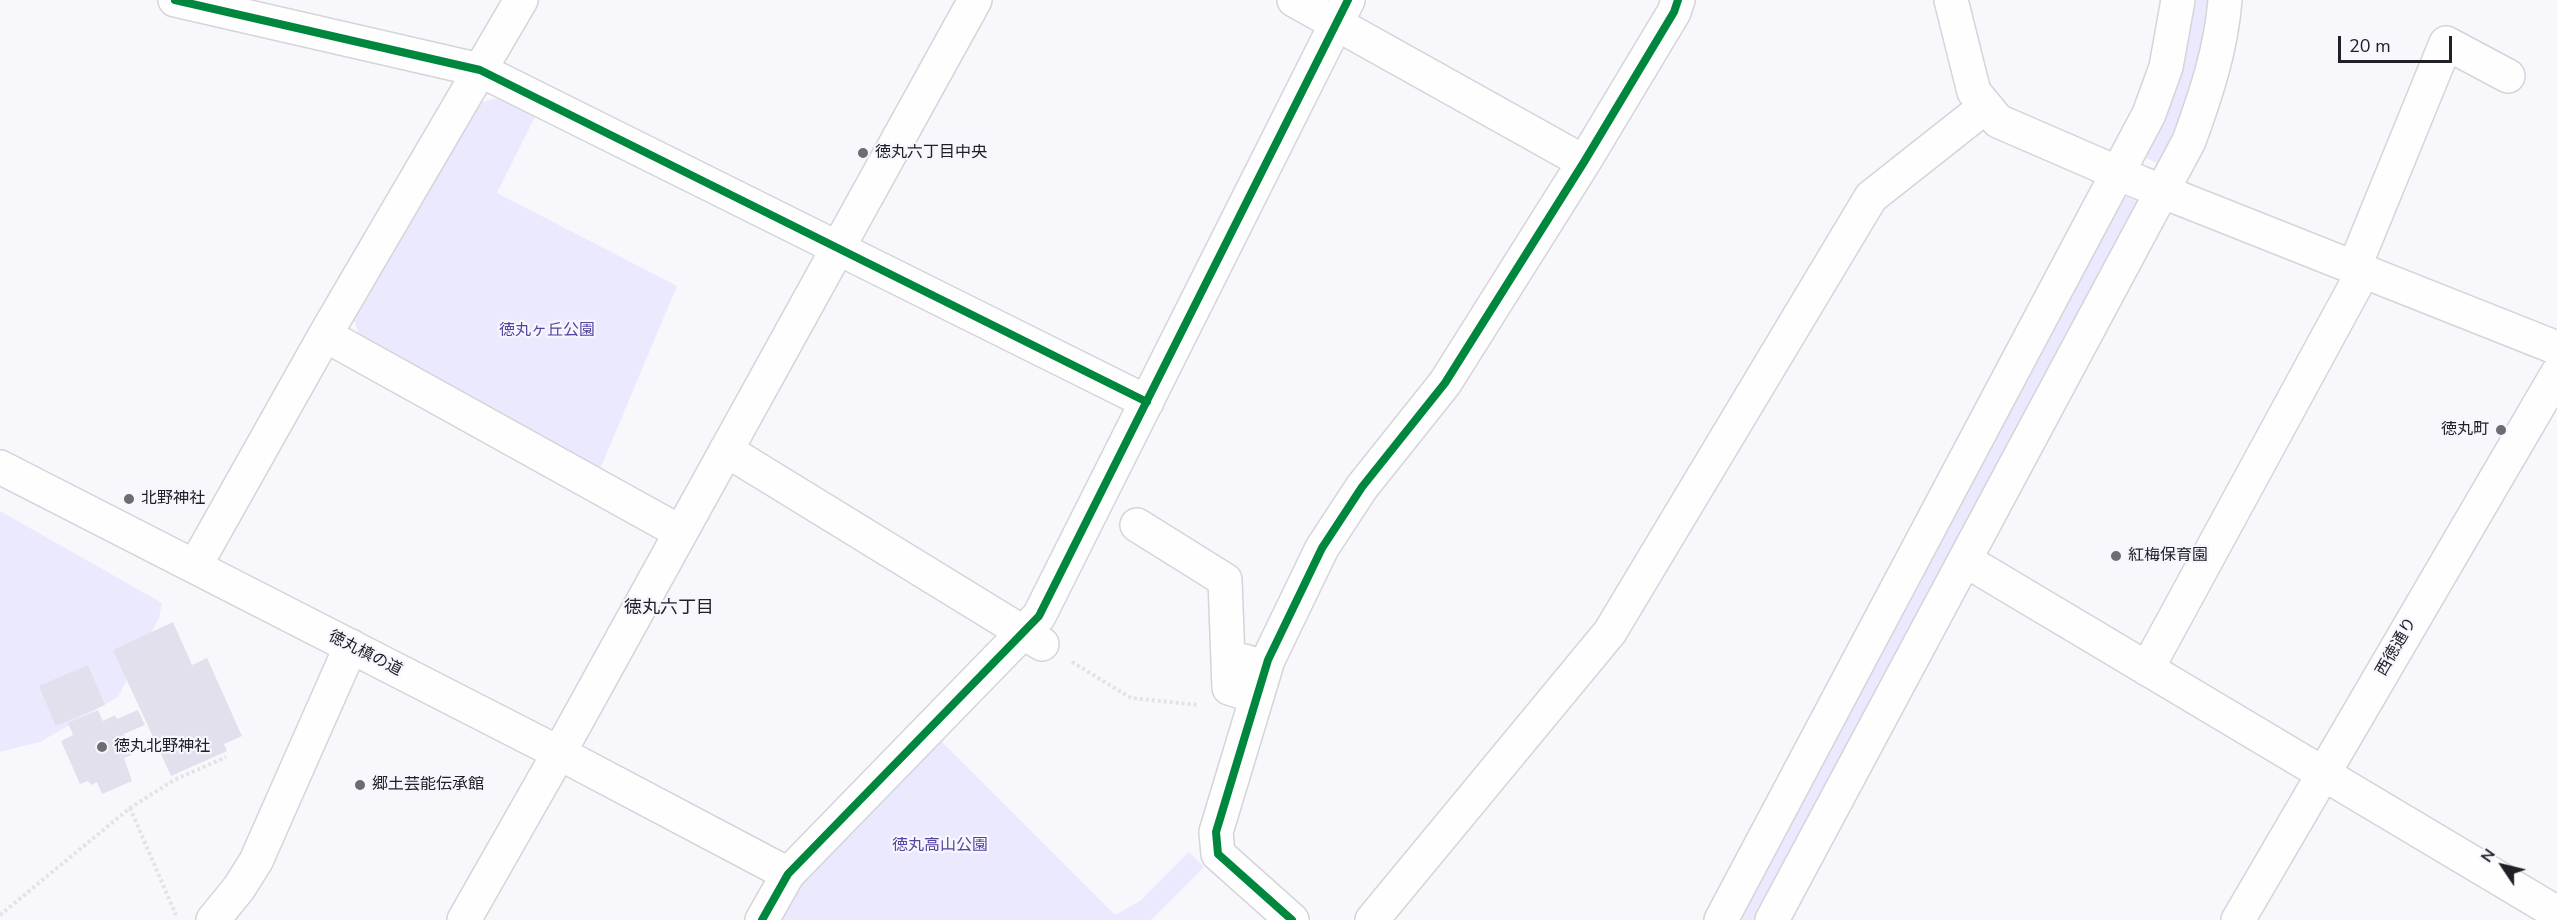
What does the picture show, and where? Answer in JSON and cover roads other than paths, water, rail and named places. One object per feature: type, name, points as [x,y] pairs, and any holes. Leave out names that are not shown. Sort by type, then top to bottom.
[{"type":"street","points":[[175,0],[219,5],[480,69],[1147,402]]},
{"type":"street","points":[[195,566],[325,335],[521,0]]},
{"type":"street","points":[[464,920],[560,753],[975,0]]},
{"type":"street","points":[[1294,0],[1342,12],[1584,162]]},
{"type":"street","points":[[1292,920],[1218,854],[1216,832],[1244,710],[1322,548],[1362,487],[1445,383],[1584,162],[1674,12],[1678,0]]},
{"type":"street","points":[[1951,0],[1974,92],[1998,121],[2118,174],[2557,348]]},
{"type":"street","points":[[1721,920],[2149,114],[2166,67],[2178,0]]},
{"type":"street","points":[[1772,920],[2189,141],[2210,84],[2223,30],[2225,0]]},
{"type":"street","points":[[762,920],[788,874],[1034,638],[1039,616],[1114,513],[1147,402],[1342,12]]},
{"type":"street","points":[[2148,669],[2359,270],[2446,43],[2508,76]]},
{"type":"street","points":[[1372,920],[1610,632],[1871,198],[1985,107]]},
{"type":"street","points":[[325,335],[681,532]]},
{"type":"street","name":"西徳通り","points":[[2238,920],[2557,374]]},
{"type":"street","points":[[726,450],[1034,638]]},
{"type":"street","name":"徳丸槙の道","points":[[0,467],[560,753],[788,874]]},
{"type":"street","points":[[1114,513],[1225,580],[1229,688],[1238,691],[1244,661],[1266,668]]},
{"type":"street","points":[[1965,560],[2557,913]]},
{"type":"street","points":[[213,920],[256,861],[351,646]]},
{"type":"place","name":"徳丸六丁目中央","points":[[863,153]]},
{"type":"place","name":"徳丸町","points":[[2501,430]]},
{"type":"place","name":"北野神社","points":[[129,499]]},
{"type":"place","name":"紅梅保育園","points":[[2116,556]]},
{"type":"place","name":"徳丸北野神社","points":[[102,747]]},
{"type":"place","name":"郷土芸能伝承館","points":[[360,785]]},
{"type":"district","name":"徳丸六丁目","points":[[669,609]]},
{"type":"park label","name":"徳丸ヶ丘公園","points":[[547,331]]},
{"type":"park label","name":"徳丸高山公園","points":[[940,846]]}]
